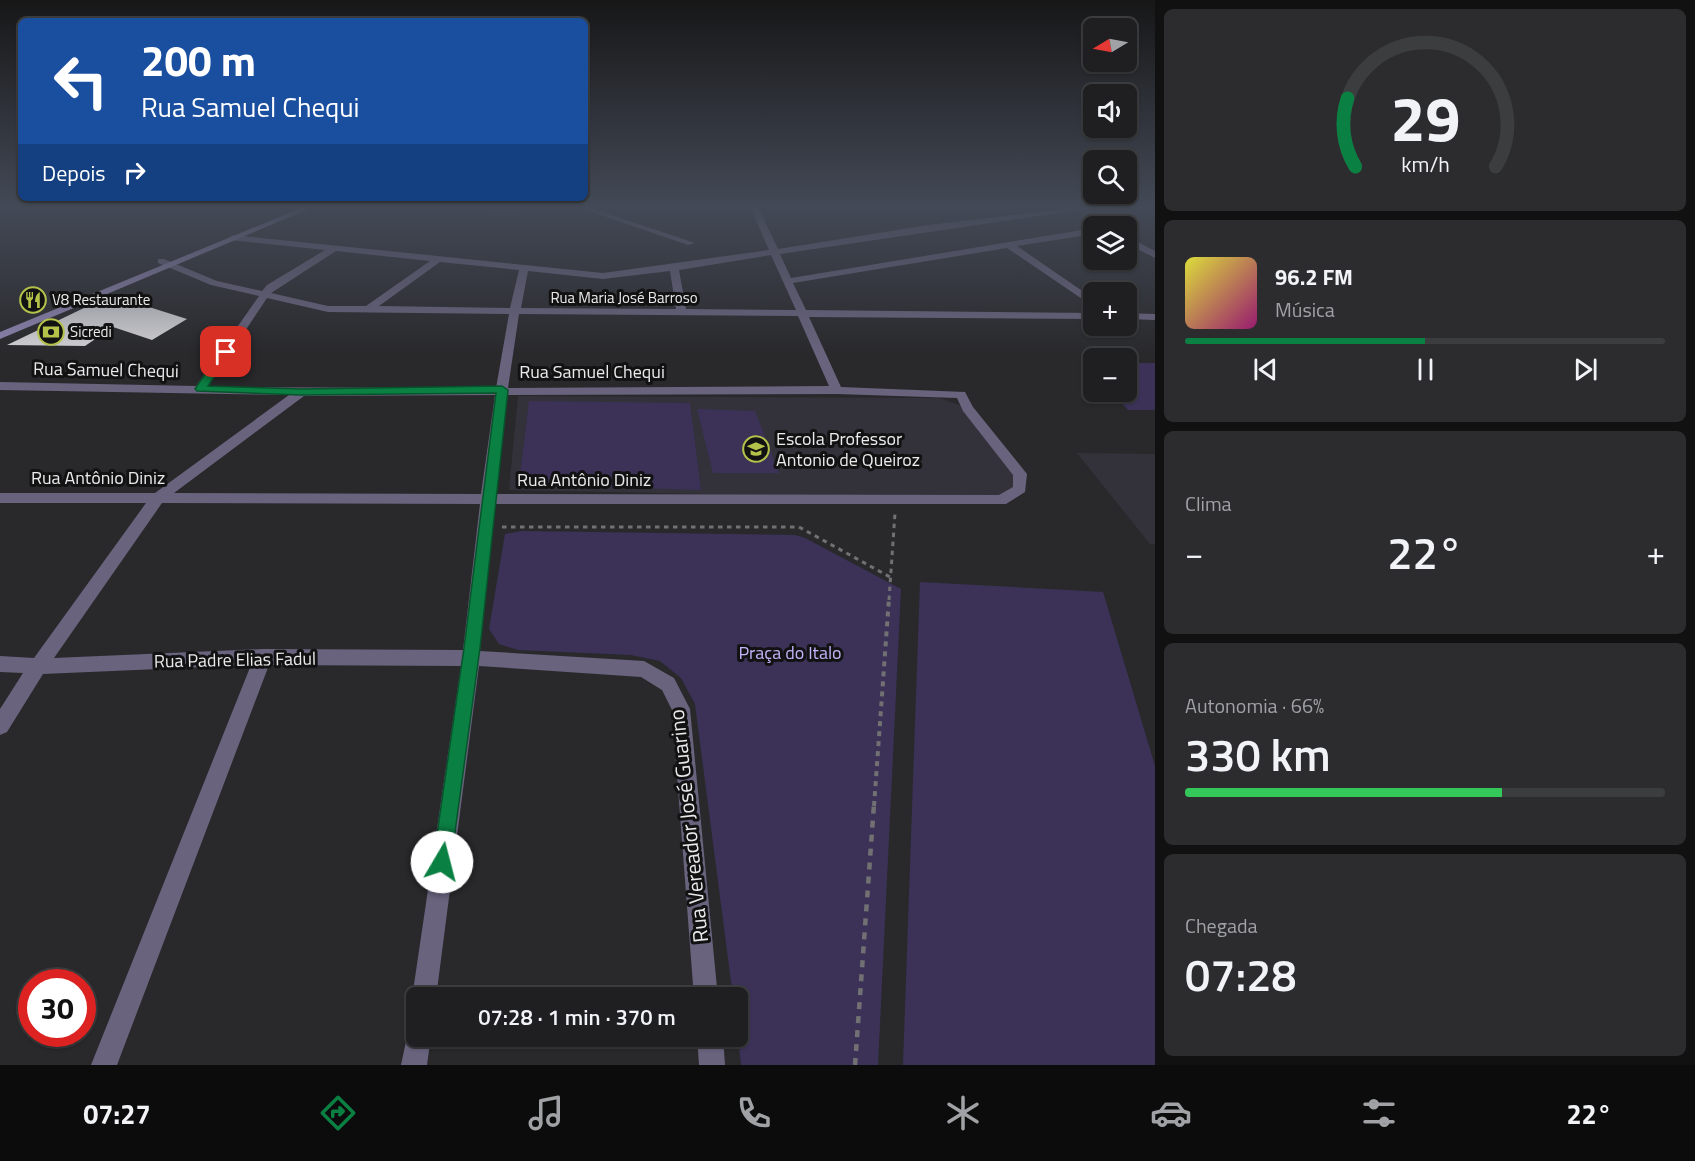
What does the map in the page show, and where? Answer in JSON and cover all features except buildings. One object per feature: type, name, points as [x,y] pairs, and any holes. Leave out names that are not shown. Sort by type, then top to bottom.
[{"type":"main road","points":[[0,336],[183,256]]},
{"type":"main road","points":[[0,328],[186,256]]},
{"type":"street","points":[[200,389],[270,287],[322,256]]},
{"type":"street","points":[[396,256],[603,276],[755,256]]},
{"type":"street","points":[[774,256],[837,390]]},
{"type":"street","points":[[788,281],[943,256]]},
{"type":"street","points":[[1024,256],[1083,296]]},
{"type":"street","points":[[366,311],[437,260]]},
{"type":"street","name":"Rua Maria José Barroso","points":[[166,263],[214,283],[328,309],[1083,316]]},
{"type":"street","points":[[425,987],[470,658],[502,390],[514,312],[524,268]]},
{"type":"street","points":[[674,268],[682,313]]},
{"type":"street","points":[[1137,316],[1155,317]]},
{"type":"street","name":"Rua Samuel Chequi","points":[[0,386],[301,392],[837,390],[961,395],[967,408],[1020,474],[1020,489]]},
{"type":"street","points":[[0,726],[38,666],[158,498],[301,392]]},
{"type":"street","name":"Rua Antônio Diniz","points":[[0,498],[1001,500],[1020,489]]},
{"type":"street","points":[[104,1065],[263,657]]},
{"type":"street","name":"Rua Padre Elias Fadul","points":[[0,664],[38,666],[263,657],[470,658],[644,669]]},
{"type":"street","name":"Rua Vereador José Guarino","points":[[644,669],[668,684],[681,709],[705,987]]},
{"type":"street","points":[[414,1065],[416,1047]]},
{"type":"street","points":[[711,1047],[712,1065]]},
{"type":"path","points":[[855,1065],[896,500]]},
{"type":"path","points":[[485,527],[799,527],[890,577]]},
{"type":"shaded area","name":"Escola Professor Antonio de Queiroz","points":[[518,396],[939,398],[962,406],[1020,478],[1020,489],[1001,500],[509,490]]},
{"type":"shaded area","points":[[1077,453],[1155,454],[1155,544],[1150,544]]},
{"type":"green space","points":[[1137,363],[1155,363],[1155,410],[1128,410],[1120,402],[1137,402]]},
{"type":"green space","points":[[529,401],[690,403],[701,490],[519,484]]},
{"type":"green space","points":[[697,409],[755,411],[779,473],[713,473]]},
{"type":"green space","name":"Praça do Italo","points":[[522,531],[795,535],[805,538],[901,589],[878,1065],[741,1065],[739,1047],[748,1047],[748,987],[732,987],[695,704],[681,678],[660,661],[631,655],[518,650],[499,644],[489,629],[505,534]]},
{"type":"green space","points":[[920,582],[1103,592],[1155,766],[1155,1065],[903,1065]]},
{"type":"place","name":"V8 Restaurante","points":[[33,300]]},
{"type":"place","name":"Sicredi","points":[[51,332]]},
{"type":"place","name":"Escola Professor Antonio de Queiroz","points":[[756,449]]},
{"type":"route","points":[[226,352],[200,389],[301,392],[502,390],[472,648],[442,862]]}]
